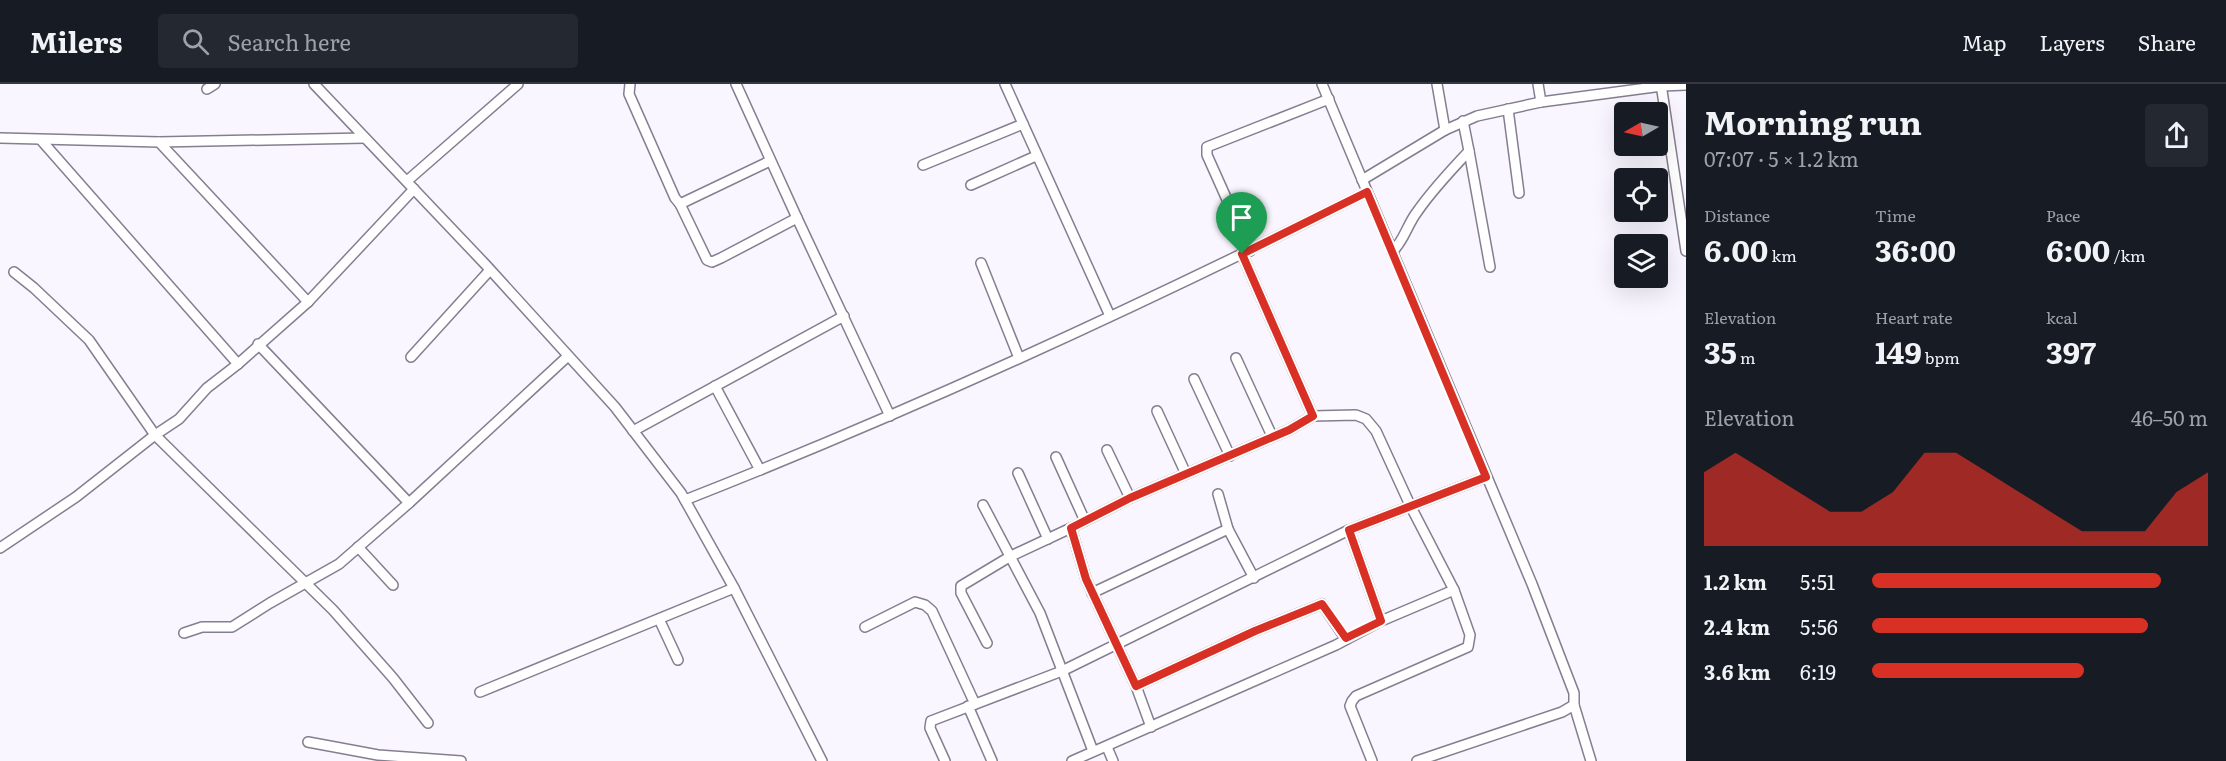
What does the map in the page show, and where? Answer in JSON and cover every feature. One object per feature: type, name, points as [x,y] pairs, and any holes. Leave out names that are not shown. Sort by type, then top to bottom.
[{"type":"street","points":[[314,84],[490,270],[615,407],[685,500],[734,588],[822,761]]},
{"type":"street","points":[[407,181],[518,84]]},
{"type":"street","points":[[630,84],[629,94],[675,198],[707,260],[712,262],[797,218]]},
{"type":"street","points":[[736,84],[890,416]]},
{"type":"street","points":[[1005,84],[1110,316]]},
{"type":"street","points":[[1322,84],[1532,584],[1574,693],[1574,705],[1591,761]]},
{"type":"street","points":[[1437,84],[1445,130]]},
{"type":"street","points":[[1538,84],[1541,102]]},
{"type":"street","points":[[1362,180],[1445,130],[1477,116],[1541,102],[1662,85],[1686,85]]},
{"type":"street","points":[[1662,85],[1686,251]]},
{"type":"street","points":[[1313,416],[1207,155],[1207,147],[1329,99]]},
{"type":"street","points":[[1508,109],[1519,193]]},
{"type":"street","points":[[1463,122],[1490,267]]},
{"type":"street","points":[[923,165],[1023,124]]},
{"type":"street","points":[[0,138],[159,142],[365,138]]},
{"type":"street","points":[[41,140],[238,364]]},
{"type":"street","points":[[159,142],[308,302]]},
{"type":"street","points":[[1392,252],[1401,244],[1405,231],[1417,213],[1450,170],[1469,151]]},
{"type":"street","points":[[970,185],[1036,156]]},
{"type":"street","points":[[680,204],[770,161]]},
{"type":"street","points":[[0,548],[76,497],[179,419],[207,388],[238,364],[308,302],[414,189]]},
{"type":"street","points":[[685,500],[890,416],[1019,358],[1246,252],[1367,192]]},
{"type":"street","points":[[981,263],[1019,358]]},
{"type":"street","points":[[411,357],[490,270]]},
{"type":"street","points":[[14,272],[89,340],[155,435],[333,610],[393,678],[428,723]]},
{"type":"street","points":[[633,431],[844,316]]},
{"type":"street","points":[[258,344],[409,503]]},
{"type":"street","points":[[184,633],[202,627],[232,627],[339,564],[409,503],[568,356]]},
{"type":"street","points":[[1236,358],[1272,436]]},
{"type":"street","points":[[1194,379],[1230,456]]},
{"type":"street","points":[[715,386],[760,470]]},
{"type":"street","points":[[1157,411],[1186,474]]},
{"type":"street","points":[[987,643],[961,593],[961,586],[1011,556],[1130,498],[1289,430],[1313,416],[1356,415],[1366,418],[1376,431],[1410,505],[1454,590],[1470,635],[1468,647],[1356,696],[1352,701],[1350,706],[1372,761]]},
{"type":"street","points":[[1107,450],[1130,498]]},
{"type":"street","points":[[1056,457],[1085,521]]},
{"type":"street","points":[[1018,473],[1048,539]]},
{"type":"street","points":[[945,761],[929,724],[931,721],[1062,672],[1349,530],[1486,477]]},
{"type":"street","points":[[1218,494],[1228,529],[1254,578]]},
{"type":"street","points":[[983,505],[1041,613],[1093,751]]},
{"type":"street","points":[[1071,528],[1092,593],[1136,686],[1151,727]]},
{"type":"street","points":[[1092,593],[1228,529]]},
{"type":"street","points":[[1349,530],[1381,621]]},
{"type":"street","points":[[358,547],[393,585]]},
{"type":"street","points":[[480,692],[734,588]]},
{"type":"street","points":[[1072,761],[1454,590]]},
{"type":"street","points":[[865,627],[915,602],[925,605],[932,611],[990,758],[978,761]]},
{"type":"street","points":[[1136,686],[1255,631],[1322,604],[1346,638]]},
{"type":"street","points":[[659,619],[678,660]]},
{"type":"street","points":[[1417,761],[1562,712],[1574,705]]},
{"type":"street","points":[[308,742],[378,754],[462,761]]},
{"type":"street","points":[[1107,747],[1113,761]]},
{"type":"route","points":[[1367,192],[1486,477],[1349,530],[1381,621],[1346,638],[1322,604],[1248,634],[1136,686],[1086,579],[1071,528],[1130,498],[1289,430],[1313,416],[1242,254],[1367,192]]}]
